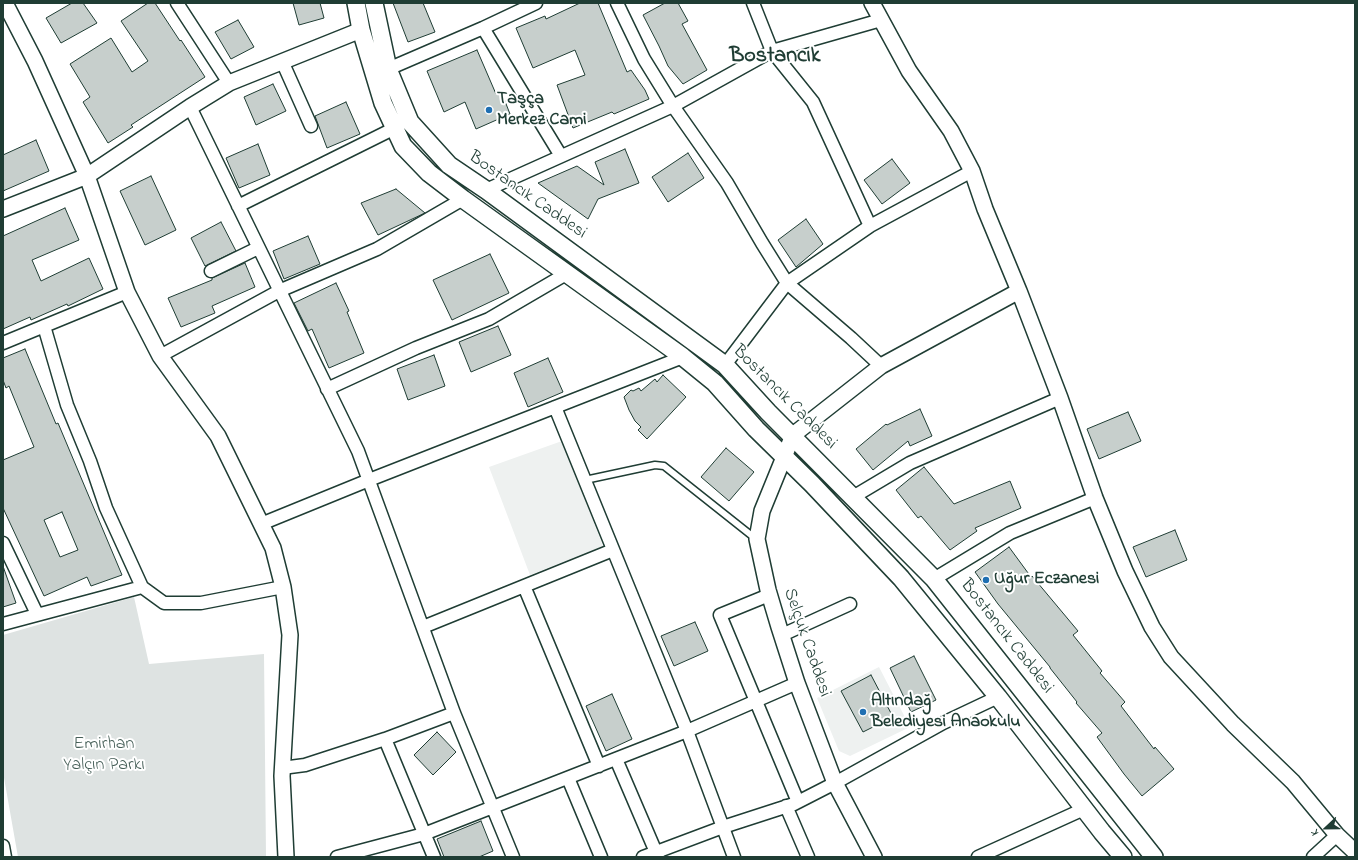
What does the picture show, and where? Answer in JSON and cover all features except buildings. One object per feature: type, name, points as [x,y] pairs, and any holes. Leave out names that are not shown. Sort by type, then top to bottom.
[{"type":"main road","points":[[356,3],[361,30],[383,103],[403,146],[429,173],[463,200],[683,357],[715,383],[756,429],[812,484],[901,578],[998,697],[1123,857]]},
{"type":"main road","name":"Bostancık Caddesi","points":[[374,3],[388,69],[410,122],[449,165],[486,190],[726,366],[768,412],[793,435],[934,579],[1154,857]]},
{"type":"street","points":[[5,3],[35,60],[87,176],[127,292],[160,356],[218,436],[272,548],[283,587],[290,635],[282,768],[286,857]]},
{"type":"street","points":[[177,3],[229,82]]},
{"type":"street","points":[[388,69],[483,28],[536,3]]},
{"type":"street","points":[[617,3],[644,59],[673,106],[727,183],[787,283],[881,366]]},
{"type":"street","points":[[753,3],[772,51],[813,102],[870,226]]},
{"type":"street","points":[[872,3],[909,71],[951,131],[972,171],[985,209],[1019,291],[1060,398],[1095,498],[1125,571],[1152,627],[1171,657],[1233,724],[1293,782],[1337,835],[1355,852]]},
{"type":"street","points":[[486,190],[673,106],[772,51],[881,20]]},
{"type":"street","points":[[483,28],[561,156]]},
{"type":"street","points":[[3,210],[87,176],[229,82],[361,30]]},
{"type":"street","points":[[282,61],[310,126]]},
{"type":"street","points":[[190,107],[358,451],[454,713],[513,857]]},
{"type":"street","points":[[238,206],[394,128]]},
{"type":"street","points":[[726,366],[787,283],[870,226],[972,171]]},
{"type":"street","points":[[160,356],[279,291],[377,249],[463,200]]},
{"type":"street","points":[[211,271],[258,248]]},
{"type":"street","points":[[327,389],[416,348],[489,319],[566,274]]},
{"type":"street","points":[[793,435],[881,366],[1019,291]]},
{"type":"street","points":[[3,343],[127,292]]},
{"type":"street","points":[[44,326],[67,405],[90,461],[106,508],[142,587],[164,603],[201,603],[283,587]]},
{"type":"street","points":[[261,524],[683,357]]},
{"type":"street","points":[[853,497],[910,462],[1060,398]]},
{"type":"street","points":[[555,407],[687,731],[734,857]]},
{"type":"street","name":"Selçuk Caddesi","points":[[793,435],[762,511],[757,540],[769,595],[797,683],[835,783],[874,857]]},
{"type":"street","points":[[934,579],[1010,534],[1095,498]]},
{"type":"street","points":[[3,543],[37,614]]},
{"type":"street","points":[[423,627],[613,550]]},
{"type":"street","points":[[524,586],[599,766]]},
{"type":"street","points":[[3,624],[142,587]]},
{"type":"street","points":[[769,595],[720,615],[798,802]]},
{"type":"street","points":[[782,635],[850,604]]},
{"type":"street","points":[[337,857],[384,846],[424,834],[493,808],[687,731],[797,683]]},
{"type":"street","points":[[643,857],[657,855],[723,826],[798,802],[943,723],[998,697]]},
{"type":"street","points":[[282,768],[305,765],[385,739],[454,713]]},
{"type":"street","points":[[385,739],[434,857]]},
{"type":"street","points":[[616,759],[657,855]]},
{"type":"street","points":[[568,778],[601,857]]},
{"type":"street","points":[[786,806],[808,857]]},
{"type":"street","points":[[978,857],[1084,809]]},
{"type":"street","points":[[1313,857],[1337,835]]},
{"type":"street","points":[[3,846],[5,857]]},
{"type":"lane","points":[[585,480],[655,465],[664,466],[757,540]]},
{"type":"shaded area","points":[[562,441],[603,546],[530,575],[489,467]]},
{"type":"shaded area","name":"Altındağ Belediyesi Anaokulu","points":[[879,667],[910,727],[850,756],[839,751],[817,698]]},
{"type":"green space","name":"Emirhan Yalçın Parkı","points":[[134,597],[149,664],[264,654],[266,857],[18,857],[3,772],[3,635]]},
{"type":"place","name":"Taşça Merkez Cami","points":[[489,110]]},
{"type":"place","name":"Uğur Eczanesi","points":[[986,580]]},
{"type":"place","name":"Altındağ Belediyesi Anaokulu","points":[[863,712]]},
{"type":"district","name":"Bostancık","points":[[775,57]]}]
